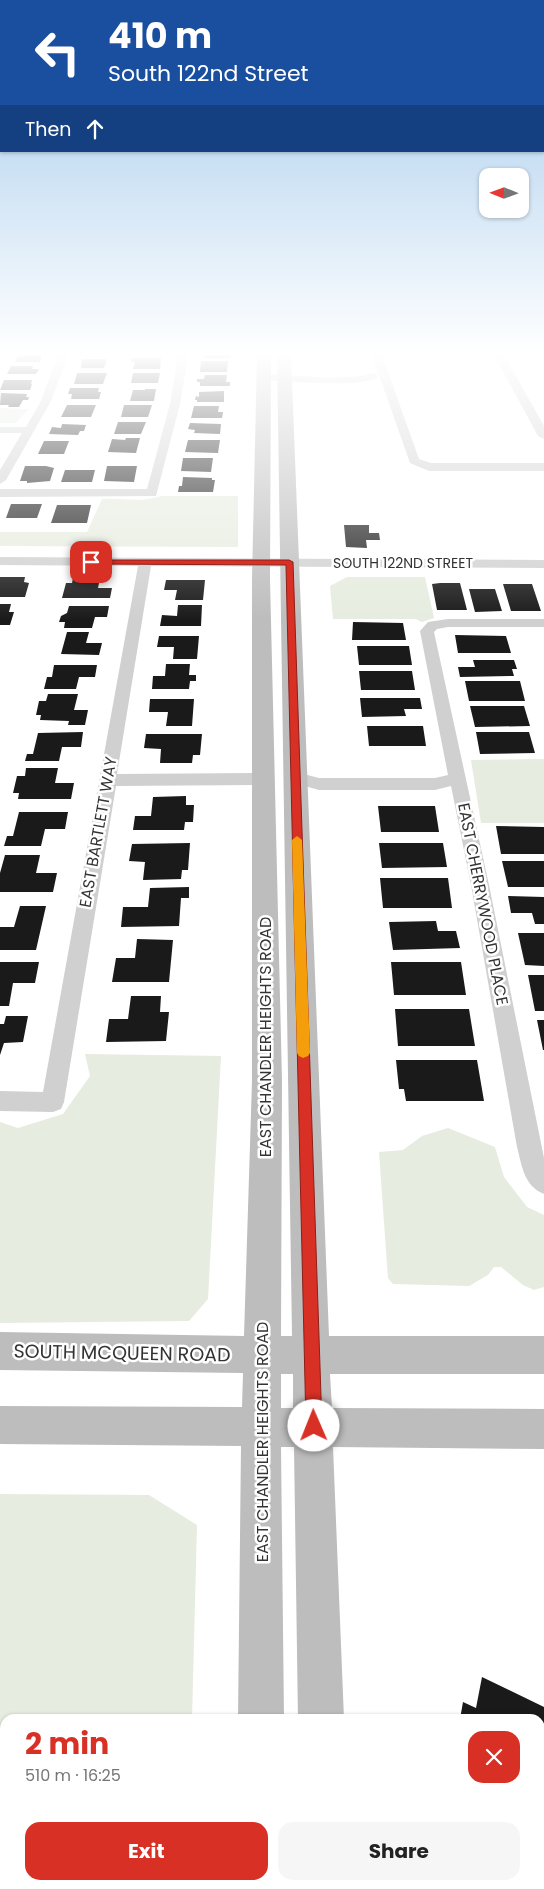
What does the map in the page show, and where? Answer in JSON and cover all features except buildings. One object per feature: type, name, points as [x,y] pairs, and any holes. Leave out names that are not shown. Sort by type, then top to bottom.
[{"type":"main road","name":"EAST CHANDLER HEIGHTS ROAD","points":[[261,1714],[261,1426],[268,1081],[262,779],[263,443]]},
{"type":"main road","points":[[290,443],[289,562],[321,1714]]},
{"type":"main road","points":[[262,779],[296,778]]},
{"type":"main road","name":"SOUTH MCQUEEN ROAD","points":[[0,1351],[262,1355],[544,1355]]},
{"type":"main road","points":[[0,1425],[544,1429]]},
{"type":"street","points":[[0,480],[21,443]]},
{"type":"street","points":[[0,493],[152,493],[165,443]]},
{"type":"street","points":[[407,443],[414,461],[436,467],[544,467]]},
{"type":"street","name":"SOUTH 122ND STREET","points":[[0,561],[544,564]]},
{"type":"street","name":"EAST BARTLETT WAY","points":[[0,1101],[53,1102],[145,562]]},
{"type":"street","name":"EAST CHERRYWOOD PLACE","points":[[544,623],[448,623],[433,625],[427,631],[458,778],[529,1147],[537,1176],[544,1183]]},
{"type":"street","points":[[296,778],[319,784],[378,778],[435,784],[458,778]]},
{"type":"street","points":[[107,780],[262,779]]},
{"type":"shaded area","points":[[161,496],[238,496],[238,547],[0,546],[0,532],[87,532],[102,499],[138,500]]},
{"type":"shaded area","points":[[347,577],[425,577],[434,618],[422,622],[416,619],[333,619],[330,586]]},
{"type":"shaded area","points":[[544,759],[544,823],[481,823],[471,760]]},
{"type":"shaded area","points":[[85,1054],[221,1056],[208,1299],[189,1321],[0,1323],[0,1122],[18,1128],[63,1114],[90,1076]]},
{"type":"shaded area","points":[[448,1128],[495,1147],[504,1177],[527,1207],[544,1215],[544,1287],[534,1290],[523,1285],[501,1267],[494,1267],[488,1275],[469,1286],[393,1284],[388,1278],[379,1152],[403,1150],[422,1136]]},
{"type":"shaded area","points":[[0,1494],[149,1495],[197,1525],[192,1714],[0,1714]]},
{"type":"slow traffic","points":[[297,840],[303,1053]]},
{"type":"route","points":[[91,562],[289,562],[314,1426]]}]
